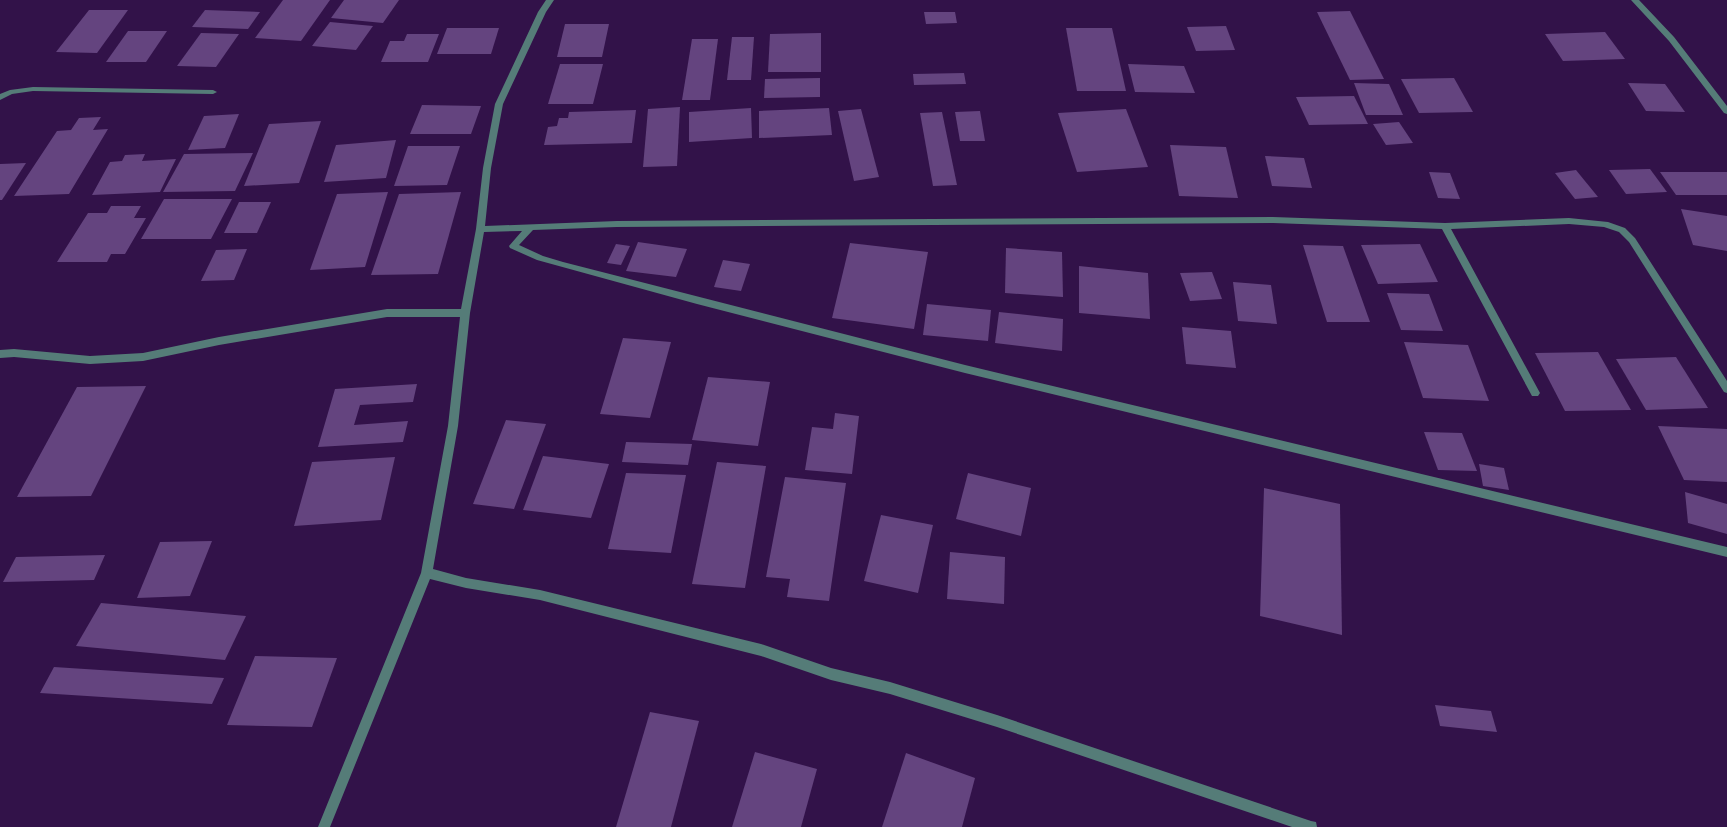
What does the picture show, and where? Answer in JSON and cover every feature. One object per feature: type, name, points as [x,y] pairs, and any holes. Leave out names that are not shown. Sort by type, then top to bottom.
[{"type":"street","points":[[324,827],[427,573],[453,426],[465,312],[480,229],[487,168],[499,104],[542,12],[550,0]]},
{"type":"street","points":[[1635,0],[1644,8],[1682,53],[1727,111]]},
{"type":"street","points":[[0,97],[10,92],[33,89],[213,92]]},
{"type":"street","points":[[480,229],[617,224],[1273,220],[1445,226],[1569,221],[1605,224],[1622,230],[1632,240],[1727,389]]},
{"type":"street","points":[[1445,226],[1535,393]]},
{"type":"street","points":[[530,228],[513,246],[540,258],[579,269],[818,333],[1727,552]]},
{"type":"street","points":[[0,354],[14,353],[90,360],[143,357],[219,342],[387,313],[465,312]]},
{"type":"street","points":[[427,573],[466,583],[540,595],[761,650],[831,674],[890,688],[997,721],[1311,827]]},
{"type":"building","points":[[283,0],[330,0],[301,41],[255,38]]},
{"type":"building","points":[[344,0],[399,0],[383,23],[331,18]]},
{"type":"building","points":[[89,10],[128,10],[97,53],[56,52]]},
{"type":"building","points":[[205,10],[260,12],[248,29],[192,27]]},
{"type":"building","points":[[1350,11],[1384,79],[1350,80],[1317,12]]},
{"type":"building","points":[[924,12],[955,12],[957,23],[926,24]]},
{"type":"building","points":[[330,22],[373,26],[356,50],[312,46]]},
{"type":"building","points":[[565,24],[609,24],[602,57],[557,57]]},
{"type":"building","points":[[1226,26],[1235,50],[1196,51],[1187,27]]},
{"type":"building","points":[[447,28],[499,28],[491,54],[437,54]]},
{"type":"building","points":[[1066,28],[1112,28],[1126,91],[1077,91]]},
{"type":"building","points":[[128,31],[167,31],[146,62],[106,62]]},
{"type":"building","points":[[1605,32],[1625,59],[1563,61],[1545,34]]},
{"type":"building","points":[[201,33],[239,34],[216,67],[177,66]]},
{"type":"building","points":[[821,33],[821,72],[768,72],[770,34]]},
{"type":"building","points":[[407,34],[439,34],[428,62],[381,62],[390,41],[404,41]]},
{"type":"building","points":[[732,37],[754,37],[751,80],[727,80]]},
{"type":"building","points":[[692,39],[718,39],[710,100],[682,100]]},
{"type":"building","points":[[560,64],[603,64],[593,104],[548,104]]},
{"type":"building","points":[[1128,64],[1184,66],[1195,93],[1135,92]]},
{"type":"building","points":[[964,73],[966,84],[914,85],[913,74]]},
{"type":"building","points":[[820,78],[820,97],[764,98],[765,79]]},
{"type":"building","points":[[1454,78],[1473,112],[1419,113],[1401,79]]},
{"type":"building","points":[[1354,83],[1389,84],[1403,115],[1366,115]]},
{"type":"building","points":[[1628,83],[1665,84],[1685,112],[1646,111]]},
{"type":"building","points":[[1354,96],[1368,124],[1309,125],[1296,97]]},
{"type":"building","points":[[422,105],[481,106],[471,134],[410,134]]},
{"type":"building","points":[[680,107],[677,166],[643,167],[648,109]]},
{"type":"building","points":[[751,108],[752,138],[689,142],[689,112]]},
{"type":"building","points":[[829,108],[832,135],[759,138],[759,111]]},
{"type":"building","points":[[861,109],[879,177],[854,181],[838,111]]},
{"type":"building","points":[[1126,109],[1148,167],[1077,172],[1058,113]]},
{"type":"building","points":[[636,110],[632,143],[544,145],[548,127],[557,126],[559,118],[568,118],[569,112]]},
{"type":"building","points":[[980,111],[985,141],[960,141],[955,112]]},
{"type":"building","points":[[942,112],[957,185],[933,186],[920,113]]},
{"type":"building","points":[[239,114],[225,148],[188,150],[204,116]]},
{"type":"building","points":[[101,117],[93,130],[108,129],[69,194],[14,196],[57,131],[71,130],[79,118]]},
{"type":"building","points":[[321,121],[299,183],[244,186],[269,124]]},
{"type":"building","points":[[1399,122],[1413,143],[1386,145],[1373,124]]},
{"type":"building","points":[[396,140],[386,178],[324,182],[336,145]]},
{"type":"building","points":[[1170,145],[1226,147],[1238,198],[1179,196]]},
{"type":"building","points":[[408,146],[460,146],[447,185],[394,186]]},
{"type":"building","points":[[253,153],[235,191],[163,192],[184,154]]},
{"type":"building","points":[[145,154],[142,161],[176,159],[160,192],[92,195],[110,162],[122,161],[125,155]]},
{"type":"building","points":[[1265,156],[1304,158],[1312,188],[1272,186]]},
{"type":"building","points":[[26,163],[2,200],[0,200],[0,164]]},
{"type":"building","points":[[1650,169],[1667,192],[1626,194],[1609,170]]},
{"type":"building","points":[[1576,170],[1598,197],[1575,199],[1555,173]]},
{"type":"building","points":[[1429,172],[1450,173],[1460,199],[1438,198]]},
{"type":"building","points":[[1660,172],[1727,172],[1727,195],[1676,195]]},
{"type":"building","points":[[388,192],[365,267],[310,270],[337,194]]},
{"type":"building","points":[[461,192],[438,274],[371,275],[399,194]]},
{"type":"building","points":[[164,199],[232,199],[211,239],[141,239]]},
{"type":"building","points":[[239,202],[271,202],[257,233],[224,233]]},
{"type":"building","points":[[111,206],[141,206],[134,218],[146,218],[125,254],[111,254],[107,262],[57,262],[88,213],[107,213]]},
{"type":"building","points":[[1681,209],[1727,216],[1727,251],[1693,245]]},
{"type":"building","points":[[638,242],[687,249],[676,277],[626,271]]},
{"type":"building","points":[[850,243],[928,252],[914,329],[832,318]]},
{"type":"building","points":[[616,244],[630,246],[621,265],[607,263]]},
{"type":"building","points":[[1420,244],[1438,282],[1378,284],[1361,245]]},
{"type":"building","points":[[1303,245],[1343,246],[1370,322],[1327,322]]},
{"type":"building","points":[[1006,248],[1062,252],[1063,297],[1005,293]]},
{"type":"building","points":[[247,249],[234,280],[201,281],[216,250]]},
{"type":"building","points":[[723,260],[750,264],[741,291],[714,287]]},
{"type":"building","points":[[1079,266],[1148,273],[1150,319],[1079,313]]},
{"type":"building","points":[[1212,272],[1222,299],[1190,301],[1180,273]]},
{"type":"building","points":[[1233,282],[1271,285],[1277,324],[1238,321]]},
{"type":"building","points":[[1387,293],[1429,294],[1443,331],[1401,330]]},
{"type":"building","points":[[927,304],[991,310],[988,341],[923,335]]},
{"type":"building","points":[[999,312],[1063,319],[1062,351],[995,343]]},
{"type":"building","points":[[1182,327],[1231,331],[1236,368],[1186,364]]},
{"type":"building","points":[[623,338],[671,342],[650,418],[600,414]]},
{"type":"building","points":[[1404,342],[1468,345],[1489,401],[1423,398]]},
{"type":"building","points":[[1598,352],[1631,410],[1565,411],[1535,353]]},
{"type":"building","points":[[1676,357],[1708,408],[1646,410],[1616,359]]},
{"type":"building","points":[[708,377],[770,382],[758,446],[692,440]]},
{"type":"building","points":[[417,384],[413,402],[360,405],[354,425],[408,421],[403,442],[318,447],[335,389]]},
{"type":"building","points":[[146,386],[91,496],[17,497],[77,387]]},
{"type":"building","points":[[835,413],[859,416],[852,474],[805,470],[812,427],[833,429]]},
{"type":"building","points":[[506,420],[546,424],[514,509],[473,504]]},
{"type":"building","points":[[1658,426],[1727,429],[1727,482],[1684,480]]},
{"type":"building","points":[[1424,432],[1462,433],[1477,471],[1438,470]]},
{"type":"building","points":[[626,442],[692,444],[688,465],[622,462]]},
{"type":"building","points":[[543,456],[609,464],[591,518],[523,510]]},
{"type":"building","points":[[395,457],[381,520],[294,526],[312,462]]},
{"type":"building","points":[[717,462],[766,466],[745,588],[692,584]]},
{"type":"building","points":[[1479,464],[1504,468],[1509,490],[1483,486]]},
{"type":"building","points":[[626,473],[686,475],[671,553],[608,549]]},
{"type":"building","points":[[968,473],[1031,488],[1021,536],[956,519]]},
{"type":"building","points":[[785,477],[846,483],[829,601],[787,597],[790,579],[766,577]]},
{"type":"building","points":[[1264,488],[1340,504],[1342,635],[1260,616]]},
{"type":"building","points":[[1685,492],[1727,504],[1727,534],[1688,523]]},
{"type":"building","points":[[881,515],[933,525],[918,593],[864,581]]},
{"type":"building","points":[[212,541],[190,596],[137,598],[160,542]]},
{"type":"building","points":[[950,552],[1005,557],[1004,604],[947,599]]},
{"type":"building","points":[[105,555],[94,580],[3,582],[16,557]]},
{"type":"building","points":[[101,603],[246,616],[225,660],[76,646]]},
{"type":"building","points":[[255,656],[337,658],[312,727],[227,725]]},
{"type":"building","points":[[54,667],[224,678],[212,704],[40,693]]},
{"type":"building","points":[[1435,705],[1491,711],[1497,732],[1440,726]]},
{"type":"building","points":[[650,712],[699,721],[671,827],[616,827]]},
{"type":"building","points":[[755,752],[817,769],[801,827],[732,827]]},
{"type":"building","points":[[906,753],[975,778],[962,827],[882,827]]}]
